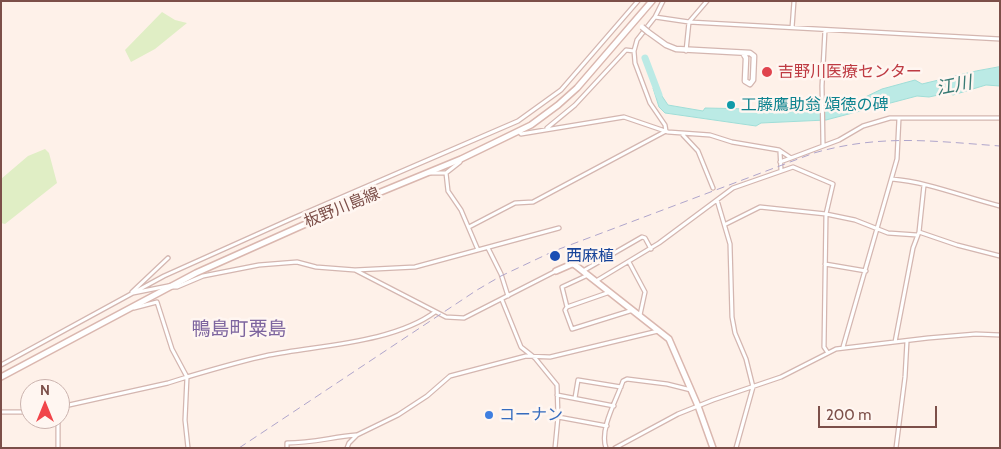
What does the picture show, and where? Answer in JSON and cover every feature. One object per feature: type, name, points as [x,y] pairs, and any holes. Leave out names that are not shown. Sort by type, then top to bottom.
[{"type":"main road","name":"板野川島線","points":[[1,377],[126,309],[276,236],[461,159],[519,131],[545,116],[566,99],[652,1]]},
{"type":"main road","points":[[556,271],[572,264],[575,265],[669,339],[692,390],[713,448]]},
{"type":"street","points":[[1,365],[132,293],[250,237],[518,121],[561,90],[638,1]]},
{"type":"street","points":[[663,1],[655,17],[637,40],[634,51],[635,63],[650,103],[666,125],[666,131]]},
{"type":"street","points":[[686,51],[689,22],[707,1]]},
{"type":"street","points":[[792,28],[794,1]]},
{"type":"street","points":[[655,17],[689,22],[1000,39]]},
{"type":"street","points":[[635,21],[666,46],[686,51],[750,52],[754,56],[753,82],[750,84],[745,81],[746,58],[742,53]]},
{"type":"street","points":[[824,145],[822,102],[825,30]]},
{"type":"street","points":[[547,129],[575,104],[626,50],[634,51]]},
{"type":"street","points":[[519,131],[521,134],[624,117],[666,131],[682,134],[710,135],[732,142],[780,151],[791,158]]},
{"type":"street","points":[[843,347],[892,178],[898,153],[900,118]]},
{"type":"street","points":[[780,162],[824,145],[876,121],[900,118],[1000,118]]},
{"type":"street","points":[[469,227],[515,203],[533,202],[666,131]]},
{"type":"street","points":[[682,134],[698,151],[713,188]]},
{"type":"street","points":[[780,151],[781,170]]},
{"type":"street","points":[[427,172],[446,173],[460,162],[461,159]]},
{"type":"street","points":[[596,281],[651,249],[733,188],[781,170],[793,167],[801,168],[833,184],[826,214],[824,347],[828,353]]},
{"type":"street","points":[[446,173],[448,191],[469,227],[478,250]]},
{"type":"street","points":[[892,178],[917,181],[924,185],[1000,206]]},
{"type":"street","points":[[895,342],[918,233],[924,185]]},
{"type":"street","points":[[717,200],[726,224],[730,244],[733,325],[754,387],[736,448]]},
{"type":"street","points":[[726,224],[760,207],[826,214],[855,220],[888,233],[918,233],[957,246],[1000,256]]},
{"type":"street","points":[[132,293],[173,286],[177,287],[209,275],[274,262],[297,262],[316,267],[355,270],[415,267],[558,228]]},
{"type":"street","points":[[634,310],[572,329],[565,310],[567,307],[562,288],[642,237],[645,238],[651,249]]},
{"type":"street","points":[[488,248],[501,274],[508,296]]},
{"type":"street","points":[[573,254],[575,265]]},
{"type":"street","points":[[132,293],[168,258]]},
{"type":"street","points":[[629,262],[645,292],[640,315]]},
{"type":"street","points":[[826,264],[866,271]]},
{"type":"street","points":[[355,270],[449,318],[464,318],[556,271]]},
{"type":"street","points":[[567,307],[610,292]]},
{"type":"street","points":[[502,300],[521,347],[535,358],[557,385],[558,417],[555,448]]},
{"type":"street","points":[[126,309],[157,302],[167,337],[187,377],[185,420],[188,448]]},
{"type":"street","points":[[70,405],[121,395],[267,356],[365,340],[415,324],[436,311]]},
{"type":"street","points":[[347,448],[357,435],[398,415],[427,396],[450,376],[526,356],[535,358],[550,356],[618,339],[661,331]]},
{"type":"street","points":[[615,448],[698,406],[781,377],[843,347],[976,334],[1000,335]]},
{"type":"street","points":[[896,448],[905,377],[907,341]]},
{"type":"street","points":[[606,448],[604,440],[607,426],[624,381],[627,379],[667,384],[692,390]]},
{"type":"street","points":[[575,398],[578,380],[621,387]]},
{"type":"street","points":[[558,395],[614,406]]},
{"type":"street","points":[[1,412],[20,412]]},
{"type":"street","points":[[558,417],[607,426]]},
{"type":"street","points":[[58,429],[58,448]]},
{"type":"street","points":[[287,448],[287,443],[312,442],[336,436],[357,435]]},
{"type":"green space","points":[[162,12],[175,20],[187,23],[155,49],[131,62],[125,50]]},
{"type":"green space","points":[[45,149],[49,153],[57,183],[5,224],[1,223],[1,179],[28,156]]},
{"type":"water","points":[[1000,67],[1000,86],[986,85],[953,95],[948,93],[929,97],[917,96],[826,120],[761,123],[756,126],[665,113],[659,107],[653,88],[656,87],[668,105],[703,111],[705,108],[753,109],[770,107],[780,109],[859,100],[882,89],[915,80],[922,84]]},
{"type":"waterway","name":"江川","points":[[645,58],[659,95]]},
{"type":"railway","points":[[239,448],[477,290],[501,276],[554,251],[814,153],[838,147],[861,143],[906,140],[1000,146]]},
{"type":"place","name":"吉野川医療センター","points":[[767,72]]},
{"type":"place","name":"工藤鷹助翁 頌徳の碑","points":[[731,105]]},
{"type":"place","name":"西麻植","points":[[555,256]]},
{"type":"place","name":"コーナン","points":[[489,415]]},
{"type":"district","name":"鴨島町粟島","points":[[239,329]]}]
